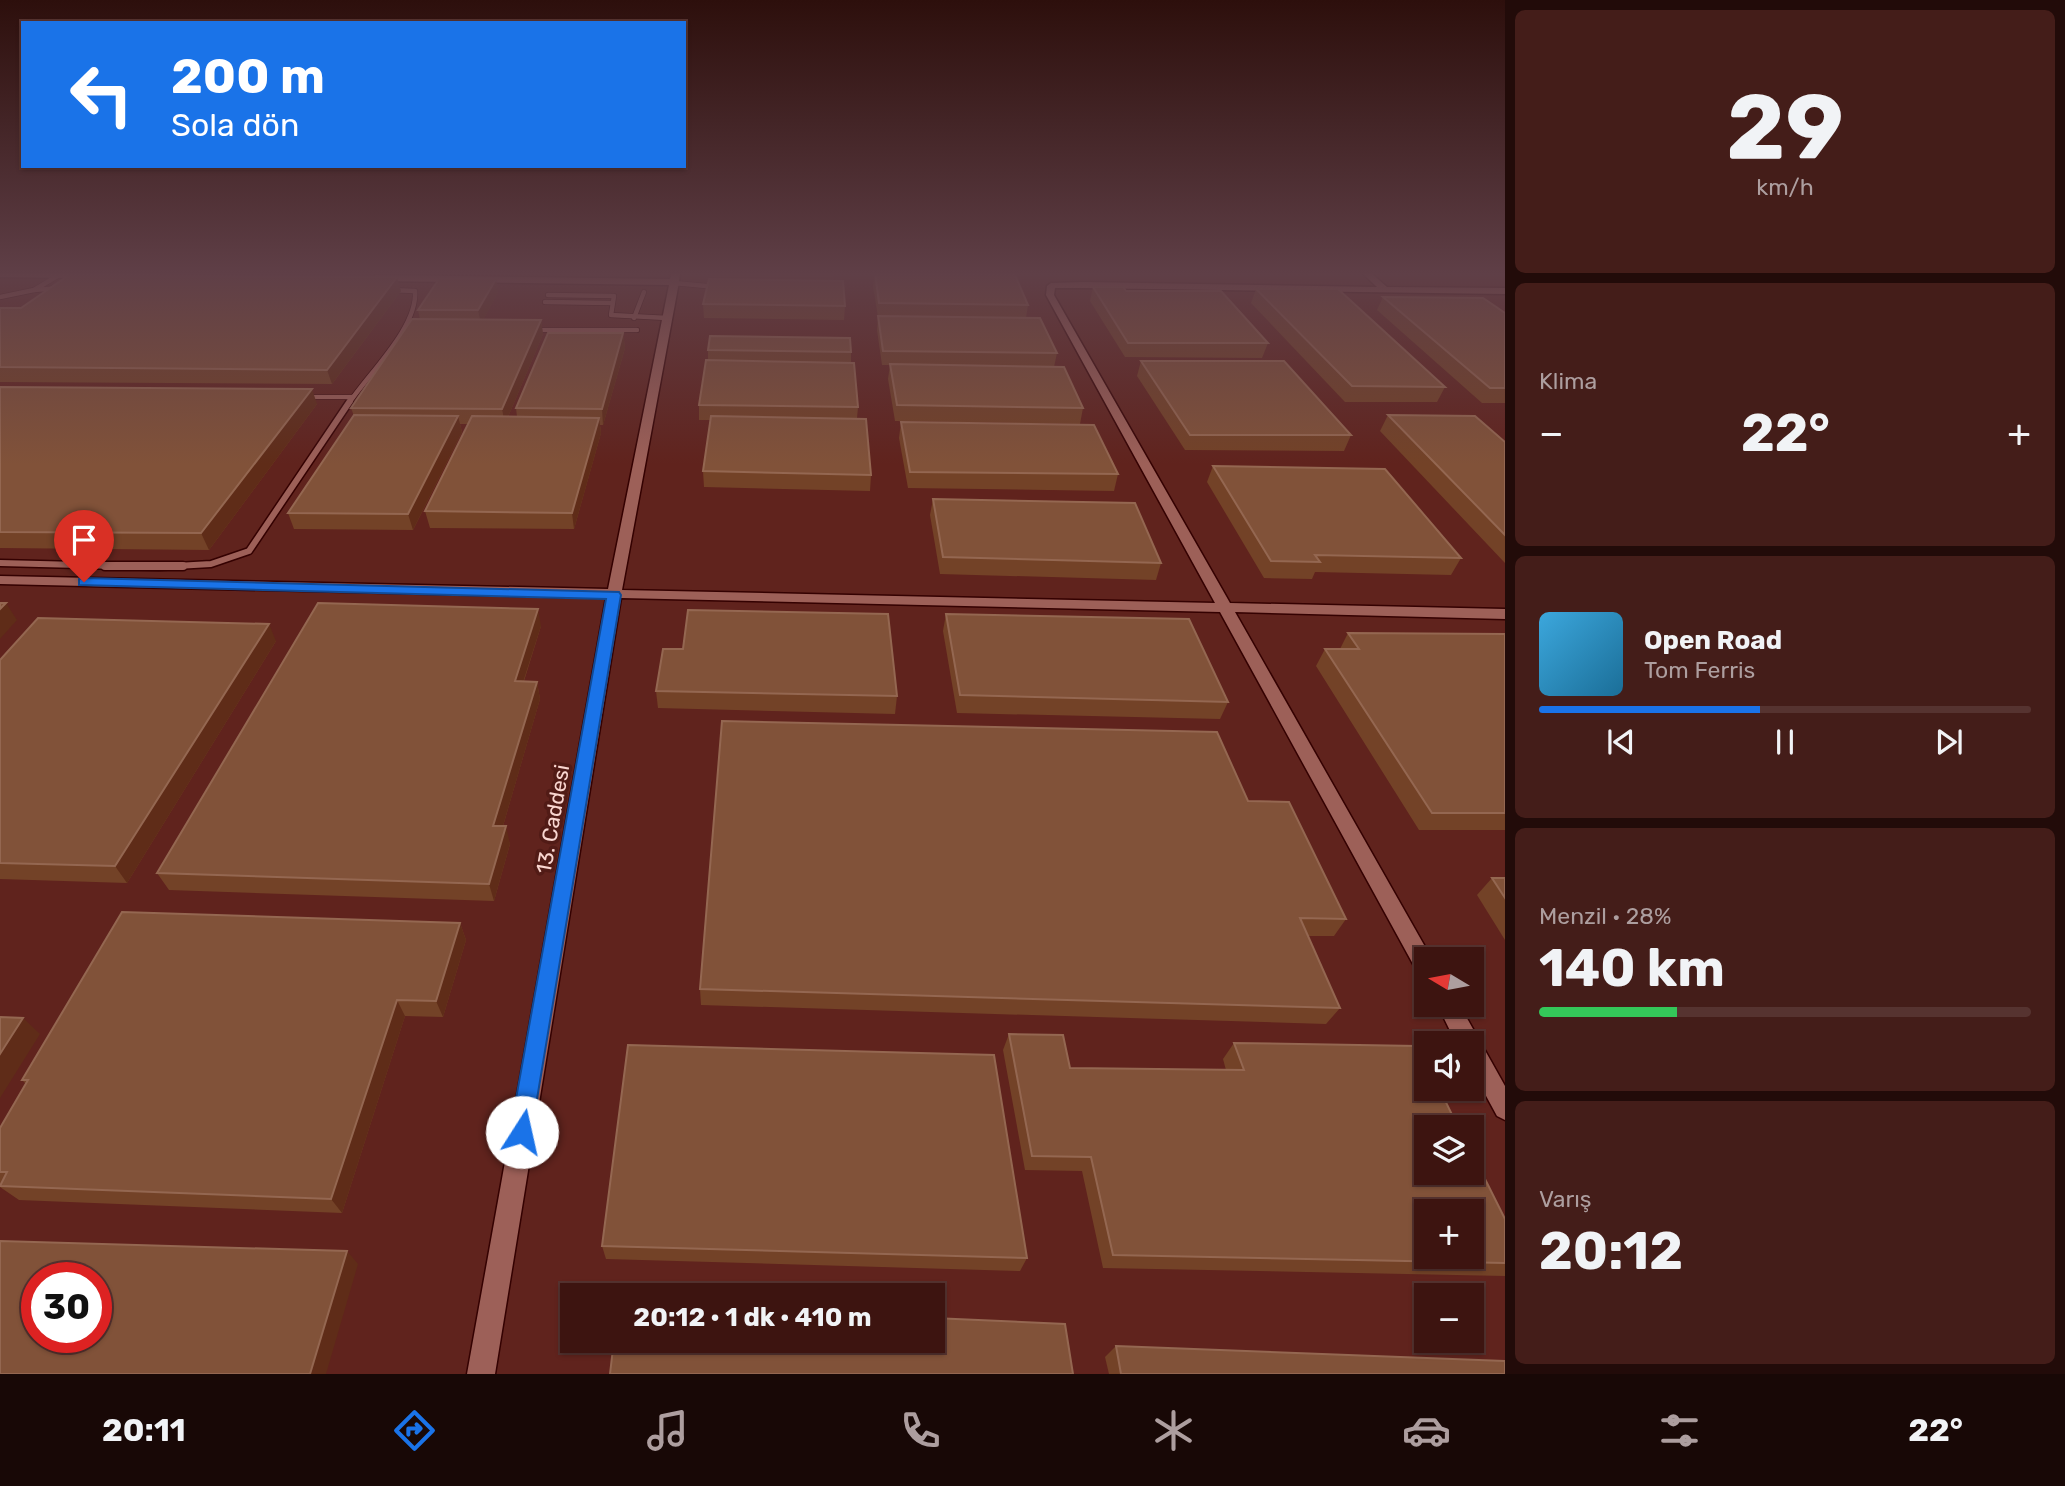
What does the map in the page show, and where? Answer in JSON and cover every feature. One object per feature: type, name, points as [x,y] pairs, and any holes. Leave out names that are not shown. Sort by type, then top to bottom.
[{"type":"street","name":"13. Caddesi","points":[[481,1374],[614,595],[664,336]]},
{"type":"street","points":[[1073,336],[1414,947]]},
{"type":"street","points":[[0,580],[1505,614]]},
{"type":"street","points":[[1484,1070],[1505,1108]]},
{"type":"lane","points":[[0,563],[159,567],[211,564],[249,551],[353,397],[399,336]]},
{"type":"lane","points":[[300,397],[353,397]]},
{"type":"shaded area","points":[[0,336],[1505,336],[1505,1374],[0,1374]]},
{"type":"building","points":[[0,336],[353,336],[327,370],[0,367]]},
{"type":"building","points":[[400,336],[534,336],[502,409],[351,408]]},
{"type":"building","points":[[547,336],[622,336],[602,409],[516,408]]},
{"type":"building","points":[[710,336],[718,336],[850,338],[851,352],[708,350]]},
{"type":"building","points":[[881,336],[1049,336],[1057,353],[883,351]]},
{"type":"building","points":[[1124,336],[1262,336],[1268,343],[1128,343]]},
{"type":"building","points":[[1303,336],[1389,336],[1445,387],[1352,386]]},
{"type":"building","points":[[1429,336],[1505,336],[1505,388],[1490,388]]},
{"type":"building","points":[[706,360],[854,363],[858,407],[699,405]]},
{"type":"building","points":[[1141,361],[1284,361],[1351,435],[1190,435]]},
{"type":"building","points":[[890,364],[1064,367],[1083,408],[897,405]]},
{"type":"building","points":[[0,387],[312,389],[201,533],[0,532]]},
{"type":"building","points":[[354,415],[458,416],[408,514],[288,513]]},
{"type":"building","points":[[1388,415],[1475,416],[1505,442],[1505,535]]},
{"type":"building","points":[[472,416],[599,418],[572,513],[425,511]]},
{"type":"building","points":[[711,416],[866,419],[871,475],[703,471]]},
{"type":"building","points":[[901,422],[1094,425],[1118,474],[910,472]]},
{"type":"building","points":[[1213,466],[1385,469],[1461,558],[1315,555],[1320,562],[1271,561]]},
{"type":"building","points":[[933,499],[1135,503],[1161,563],[943,557]]},
{"type":"building","points":[[318,603],[538,609],[515,681],[537,682],[493,826],[506,826],[489,884],[157,873]]},
{"type":"building","points":[[688,610],[888,614],[897,696],[656,691],[663,649],[683,649]]},
{"type":"building","points":[[946,614],[1189,619],[1228,702],[960,695]]},
{"type":"building","points":[[38,618],[269,624],[115,866],[0,863],[0,660]]},
{"type":"building","points":[[1348,633],[1505,634],[1505,813],[1432,813],[1325,649],[1359,649]]},
{"type":"building","points":[[722,721],[1217,732],[1248,801],[1289,802],[1346,919],[1300,918],[1340,1008],[700,989]]},
{"type":"building","points":[[1492,878],[1505,878],[1505,898]]},
{"type":"building","points":[[122,912],[460,923],[436,1001],[397,1000],[331,1199],[0,1186],[7,1172],[0,1172],[0,1128],[28,1080],[22,1080]]},
{"type":"building","points":[[0,1017],[23,1018],[0,1054]]},
{"type":"building","points":[[1009,1034],[1063,1035],[1070,1068],[1244,1070],[1234,1043],[1414,1046],[1414,1101],[1445,1101],[1452,1115],[1414,1115],[1414,1185],[1484,1185],[1484,1177],[1505,1219],[1505,1263],[1484,1263],[1484,1199],[1414,1199],[1414,1261],[1113,1255],[1091,1157],[1032,1156]]},
{"type":"building","points":[[628,1045],[994,1055],[1027,1258],[602,1246]]},
{"type":"building","points":[[0,1241],[347,1251],[310,1374],[0,1374]]},
{"type":"building","points":[[945,1319],[1065,1324],[1073,1374],[610,1374],[612,1353],[945,1353]]},
{"type":"building","points":[[1116,1346],[1505,1361],[1505,1374],[1121,1374]]},
{"type":"route","points":[[84,582],[614,595],[522,1132]]}]
